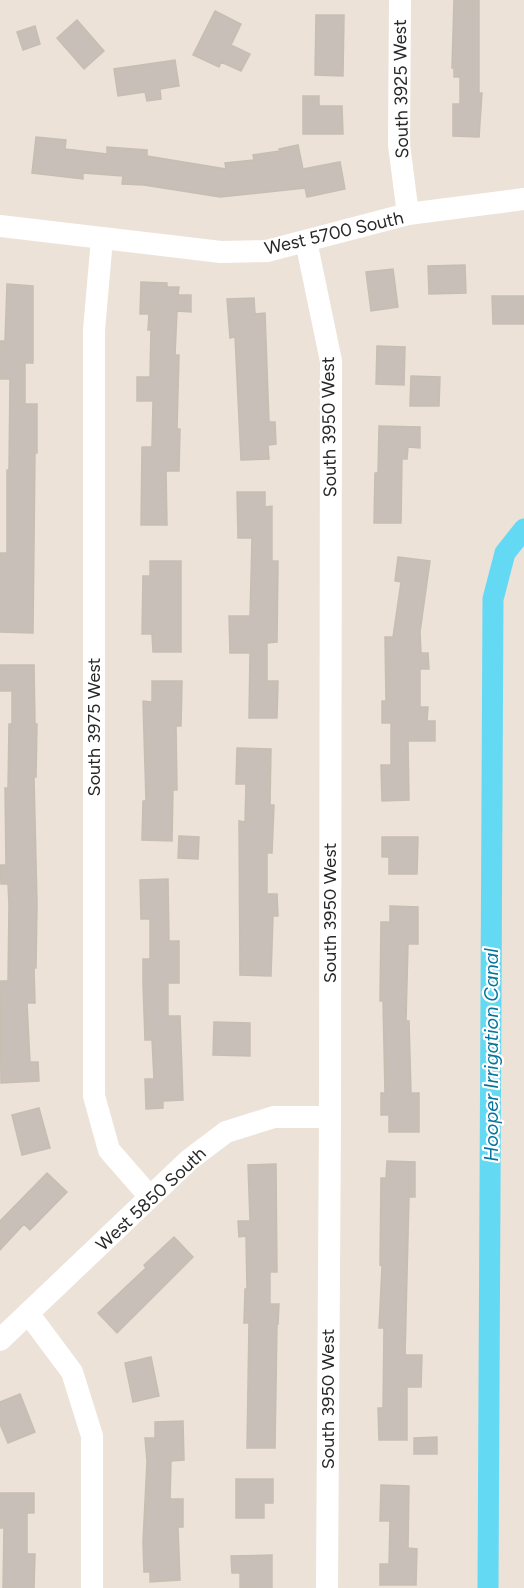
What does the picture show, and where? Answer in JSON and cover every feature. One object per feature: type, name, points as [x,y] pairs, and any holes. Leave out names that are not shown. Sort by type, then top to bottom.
[{"type":"street","name":"South 3925 West","points":[[400,0],[399,145],[408,214]]},
{"type":"street","name":"West 5700 South","points":[[0,226],[221,252],[267,251],[408,214],[524,199]]},
{"type":"street","name":"South 3975 West","points":[[102,239],[94,330],[94,1096],[109,1150],[150,1197]]},
{"type":"street","name":"South 3950 West","points":[[306,241],[331,361],[327,1588]]},
{"type":"street","name":"West 5850 South","points":[[0,1340],[189,1160],[226,1132],[274,1117],[330,1117]]},
{"type":"street","points":[[28,1313],[72,1372],[92,1436],[92,1588]]},
{"type":"building","points":[[454,0],[479,0],[479,93],[482,93],[479,137],[453,136],[453,104],[460,104],[460,77],[454,77],[454,68],[452,68]]},
{"type":"building","points":[[215,11],[241,24],[231,45],[250,54],[241,71],[221,62],[219,67],[193,55]]},
{"type":"building","points":[[316,15],[344,15],[343,76],[315,75]]},
{"type":"building","points":[[77,20],[104,51],[84,69],[57,38]]},
{"type":"building","points":[[35,26],[40,44],[23,50],[17,32]]},
{"type":"building","points":[[175,60],[179,86],[160,89],[161,99],[147,101],[145,92],[118,96],[114,69]]},
{"type":"building","points":[[303,96],[319,96],[319,106],[342,106],[343,134],[303,134]]},
{"type":"building","points":[[36,137],[66,140],[65,149],[107,154],[107,147],[147,150],[147,156],[226,169],[225,163],[254,160],[253,155],[280,151],[279,149],[298,145],[303,169],[340,162],[345,189],[307,197],[305,188],[220,197],[144,185],[122,184],[123,176],[83,173],[83,179],[32,173]]},
{"type":"building","points":[[465,265],[466,293],[429,294],[428,266]]},
{"type":"building","points":[[393,269],[398,307],[371,311],[366,272]]},
{"type":"building","points":[[141,282],[167,283],[167,287],[179,287],[178,295],[191,295],[191,312],[177,311],[175,355],[179,355],[177,429],[180,429],[179,471],[166,471],[167,525],[141,525],[142,447],[152,447],[153,401],[137,401],[137,377],[150,377],[151,330],[148,330],[149,314],[140,314]]},
{"type":"building","points":[[7,284],[33,286],[33,363],[25,363],[25,404],[37,404],[33,633],[0,632],[0,553],[7,553],[10,379],[0,379],[0,341],[5,341]]},
{"type":"building","points":[[492,296],[524,296],[524,324],[493,324]]},
{"type":"building","points":[[254,298],[255,314],[265,313],[269,422],[275,422],[276,444],[268,445],[269,459],[241,460],[235,337],[230,338],[227,299]]},
{"type":"building","points":[[377,346],[405,347],[404,385],[376,384]]},
{"type":"building","points":[[411,376],[440,377],[439,406],[410,406]]},
{"type":"building","points":[[379,426],[420,427],[420,448],[408,447],[407,459],[402,459],[401,523],[374,523]]},
{"type":"building","points":[[237,492],[265,492],[265,507],[272,506],[272,561],[278,561],[277,642],[267,643],[267,681],[278,681],[277,718],[249,718],[250,653],[230,653],[229,616],[250,616],[252,538],[238,538]]},
{"type":"building","points":[[398,557],[430,561],[420,632],[421,653],[428,653],[429,669],[420,669],[420,707],[428,707],[427,721],[435,721],[435,741],[408,741],[409,800],[382,801],[381,765],[391,765],[391,723],[382,723],[382,701],[386,701],[385,637],[393,637],[401,582],[395,581]]},
{"type":"building","points":[[150,561],[181,561],[181,652],[153,652],[152,634],[142,634],[143,576],[150,576]]},
{"type":"building","points":[[0,665],[34,665],[35,724],[37,724],[36,777],[34,777],[36,968],[34,968],[35,1003],[27,1003],[30,1062],[38,1062],[39,1081],[1,1083],[0,981],[8,981],[9,905],[8,884],[1,884],[0,865],[6,865],[5,788],[8,788],[12,691],[0,691]]},
{"type":"building","points":[[152,681],[182,681],[181,726],[176,726],[177,790],[173,790],[172,841],[142,840],[143,801],[146,801],[143,701],[152,702]]},
{"type":"building","points":[[237,748],[271,749],[270,805],[274,805],[272,853],[267,853],[267,894],[277,894],[278,916],[273,916],[271,976],[240,975],[239,821],[245,822],[246,784],[236,784]]},
{"type":"building","points":[[179,836],[199,837],[198,859],[178,858]]},
{"type":"building","points":[[382,837],[418,837],[417,874],[389,874],[389,857],[382,857]]},
{"type":"building","points":[[168,879],[169,941],[179,941],[179,983],[168,983],[168,1016],[180,1016],[183,1100],[163,1101],[163,1108],[146,1109],[145,1079],[154,1079],[152,1040],[145,1040],[143,983],[143,959],[150,959],[150,919],[141,919],[140,880]]},
{"type":"building","points":[[390,906],[418,907],[418,944],[408,944],[406,1021],[409,1021],[411,1093],[419,1093],[419,1132],[389,1132],[389,1115],[381,1115],[381,1093],[385,1093],[383,1001],[380,1001],[381,922],[390,922]]},
{"type":"building","points":[[214,1022],[250,1023],[250,1056],[213,1055]]},
{"type":"building","points":[[39,1108],[50,1148],[22,1155],[12,1115]]},
{"type":"building","points":[[387,1161],[415,1162],[415,1197],[409,1197],[405,1355],[422,1355],[421,1387],[407,1387],[407,1440],[379,1440],[378,1408],[383,1408],[384,1328],[379,1328],[382,1266],[380,1265],[381,1178],[386,1178]]},
{"type":"building","points":[[276,1164],[277,1272],[270,1272],[270,1304],[279,1304],[275,1448],[247,1448],[249,1323],[244,1323],[245,1289],[247,1289],[246,1236],[239,1237],[238,1221],[250,1221],[248,1165]]},
{"type":"building","points":[[47,1173],[67,1192],[30,1230],[24,1224],[0,1250],[0,1221]]},
{"type":"building","points":[[174,1237],[193,1257],[117,1333],[98,1313],[146,1268],[144,1265]]},
{"type":"building","points":[[151,1357],[159,1396],[133,1402],[125,1363]]},
{"type":"building","points":[[20,1394],[35,1432],[8,1443],[0,1424],[0,1402]]},
{"type":"building","points":[[183,1421],[184,1460],[171,1461],[170,1499],[183,1499],[183,1527],[178,1527],[180,1580],[150,1582],[150,1572],[144,1572],[143,1542],[147,1461],[145,1438],[155,1438],[155,1422]]},
{"type":"building","points":[[437,1437],[437,1454],[414,1454],[414,1438]]},
{"type":"building","points":[[236,1479],[273,1479],[273,1503],[264,1503],[264,1518],[236,1518]]},
{"type":"building","points":[[381,1485],[409,1486],[408,1548],[417,1549],[416,1585],[380,1585],[380,1564],[389,1564],[390,1521],[380,1521]]},
{"type":"building","points":[[0,1493],[34,1493],[34,1513],[27,1513],[27,1554],[35,1554],[34,1588],[3,1588],[4,1528],[0,1528]]},
{"type":"building","points":[[272,1555],[272,1588],[240,1588],[240,1573],[232,1573],[231,1556]]},
{"type":"waterway","name":"Hooper Irrigation Canal","points":[[488,1588],[493,599],[505,553],[524,529]]}]
